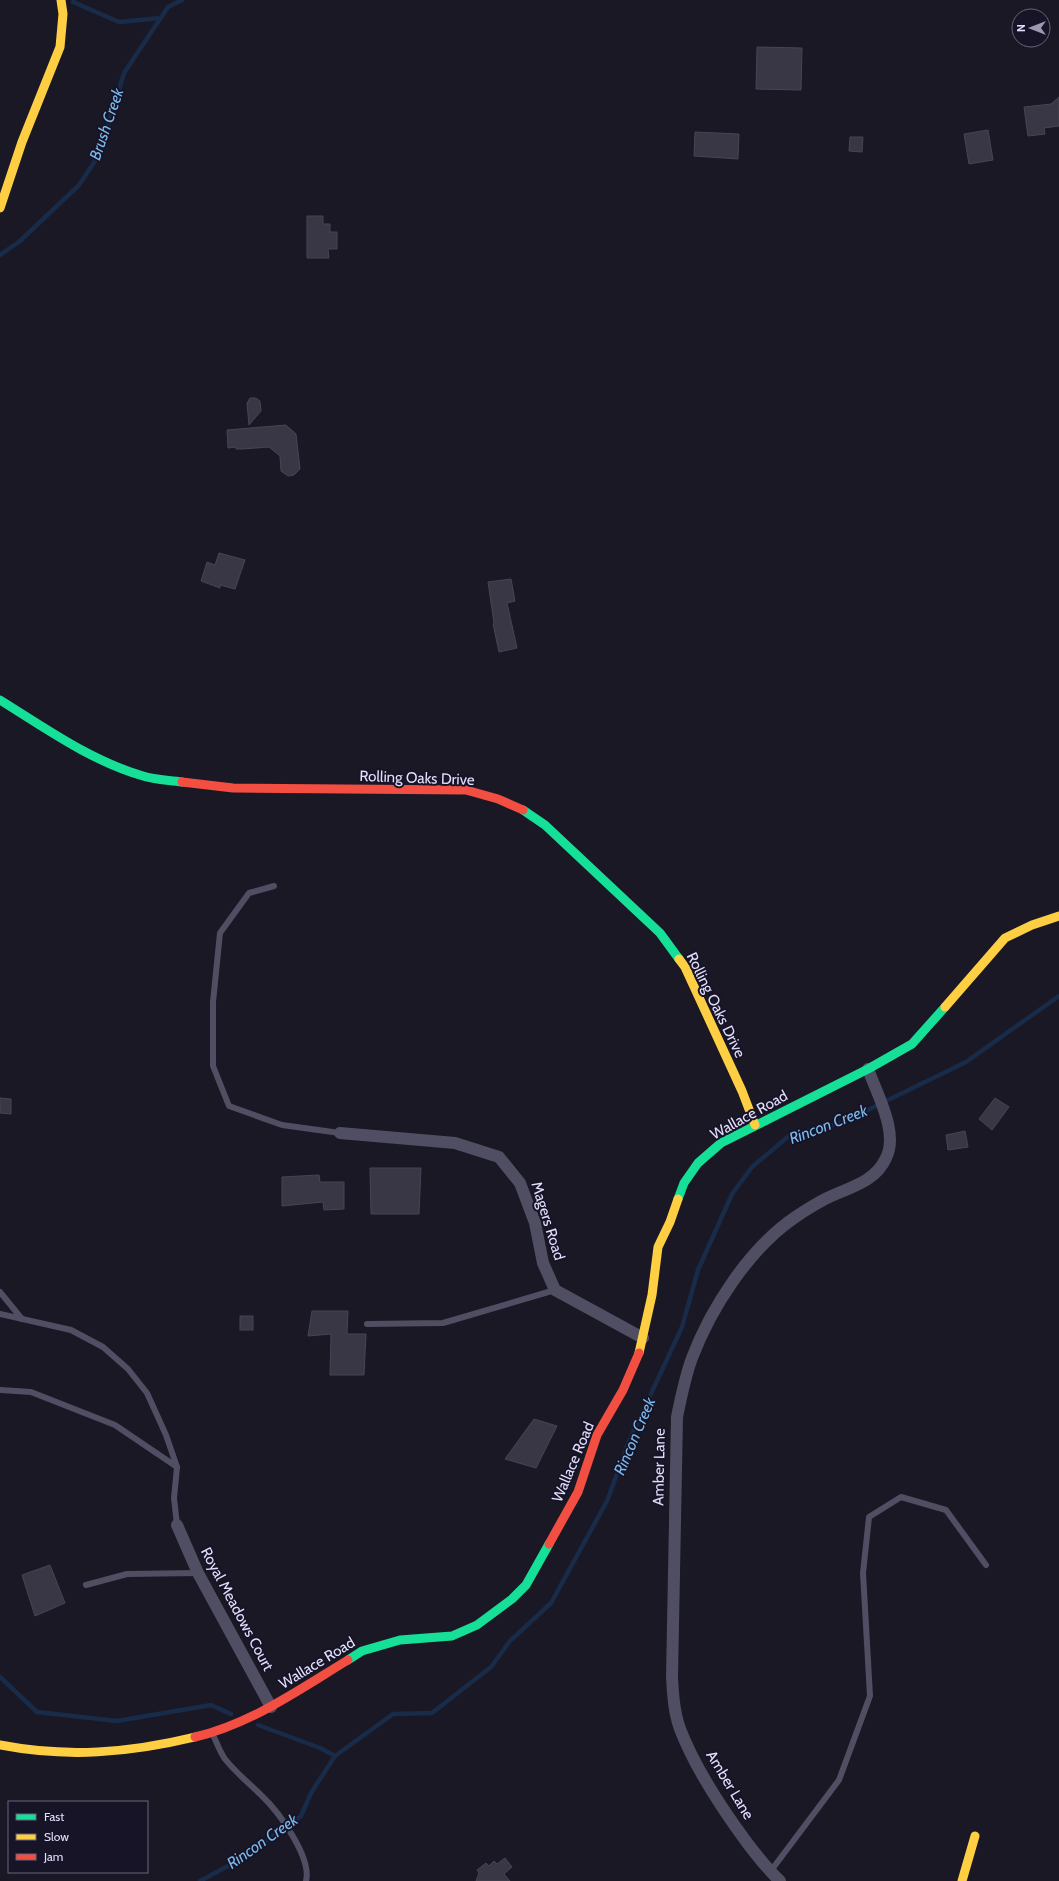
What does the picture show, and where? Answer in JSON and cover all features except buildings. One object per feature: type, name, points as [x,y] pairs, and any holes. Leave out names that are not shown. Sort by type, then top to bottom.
[{"type":"street","points":[[0,208],[22,142],[60,47],[63,14],[61,0]]},
{"type":"street","name":"Rolling Oaks Drive","points":[[0,700],[61,738],[112,765],[144,777],[233,788],[466,790],[500,799],[528,812],[545,825],[660,933],[685,966],[742,1091],[755,1125]]},
{"type":"street","name":"Wallace Road","points":[[0,1744],[20,1749],[48,1752],[102,1753],[158,1746],[212,1733],[271,1707],[362,1651],[400,1640],[452,1636],[477,1625],[512,1598],[526,1585],[578,1492],[597,1435],[624,1390],[639,1355],[652,1295],[658,1247],[670,1222],[684,1183],[698,1163],[721,1143],[868,1069],[912,1044],[968,982],[1005,938],[1032,925],[1059,916]]},
{"type":"street","name":"Amber Lane","points":[[780,1881],[770,1872],[712,1793],[684,1738],[676,1713],[672,1678],[676,1417],[684,1381],[692,1358],[712,1316],[737,1276],[768,1239],[789,1221],[825,1199],[868,1180],[882,1167],[890,1151],[891,1137],[868,1069]]},
{"type":"street","name":"Magers Road","points":[[340,1133],[455,1143],[499,1157],[520,1182],[535,1223],[543,1263],[555,1290]]},
{"type":"street","points":[[555,1290],[643,1338]]},
{"type":"street","name":"Royal Meadows Court","points":[[177,1525],[198,1573],[271,1707]]},
{"type":"street","points":[[962,1881],[975,1836]]},
{"type":"lane","points":[[274,886],[249,893],[220,933],[213,1002],[213,1066],[229,1106],[282,1125],[340,1133]]},
{"type":"lane","points":[[367,1324],[443,1323],[555,1290]]},
{"type":"lane","points":[[0,1292],[22,1319]]},
{"type":"lane","points":[[0,1314],[71,1330],[103,1347],[128,1369],[147,1393],[166,1435],[177,1468],[174,1498],[177,1525]]},
{"type":"lane","points":[[0,1390],[31,1392],[115,1425],[177,1468]]},
{"type":"lane","points":[[770,1872],[839,1780],[870,1696],[863,1573],[869,1517],[901,1497],[946,1510],[986,1565]]},
{"type":"lane","points":[[86,1585],[127,1574],[198,1573]]},
{"type":"lane","points":[[212,1733],[225,1759],[264,1797],[296,1842],[307,1869],[306,1881]]},
{"type":"waterway","name":"Brush Creek","points":[[0,255],[20,241],[79,185],[99,155],[124,73],[168,7],[182,0]]},
{"type":"waterway","points":[[73,2],[119,22],[160,18]]},
{"type":"waterway","name":"Rincon Creek","points":[[200,1881],[241,1859],[301,1816],[311,1793],[335,1756],[393,1714],[432,1713],[491,1667],[510,1641],[551,1603],[607,1501],[629,1441],[682,1327],[698,1270],[732,1194],[752,1167],[790,1135],[841,1123],[966,1062],[1059,996]]},
{"type":"waterway","points":[[0,1677],[37,1712],[117,1721],[211,1705],[231,1714]]},
{"type":"waterway","points":[[258,1725],[320,1748],[335,1756]]},
{"type":"traffic: fast","points":[[0,700],[69,743],[105,762],[124,770],[148,777],[182,782]]},
{"type":"traffic: fast","points":[[523,810],[545,825],[660,933],[679,959]]},
{"type":"traffic: fast","points":[[678,1199],[684,1183],[698,1163],[721,1143],[868,1069],[912,1044],[945,1007]]},
{"type":"traffic: fast","points":[[348,1660],[362,1651],[400,1640],[452,1636],[477,1625],[512,1599],[526,1585],[549,1544]]},
{"type":"traffic: slow","points":[[0,208],[22,142],[60,47],[63,14],[61,0]]},
{"type":"traffic: slow","points":[[945,1007],[1005,938],[1032,925],[1059,916]]},
{"type":"traffic: slow","points":[[679,959],[685,967],[742,1091],[755,1125]]},
{"type":"traffic: slow","points":[[639,1353],[652,1295],[658,1247],[670,1222],[678,1199]]},
{"type":"traffic: slow","points":[[0,1745],[49,1751],[98,1752],[146,1747],[195,1737]]},
{"type":"traffic: slow","points":[[962,1881],[975,1836]]},
{"type":"traffic: jam","points":[[182,782],[233,788],[466,790],[498,799],[523,810]]},
{"type":"traffic: jam","points":[[549,1544],[578,1492],[597,1435],[623,1390],[639,1353]]},
{"type":"traffic: jam","points":[[195,1737],[236,1724],[255,1715],[293,1694],[348,1660]]}]
